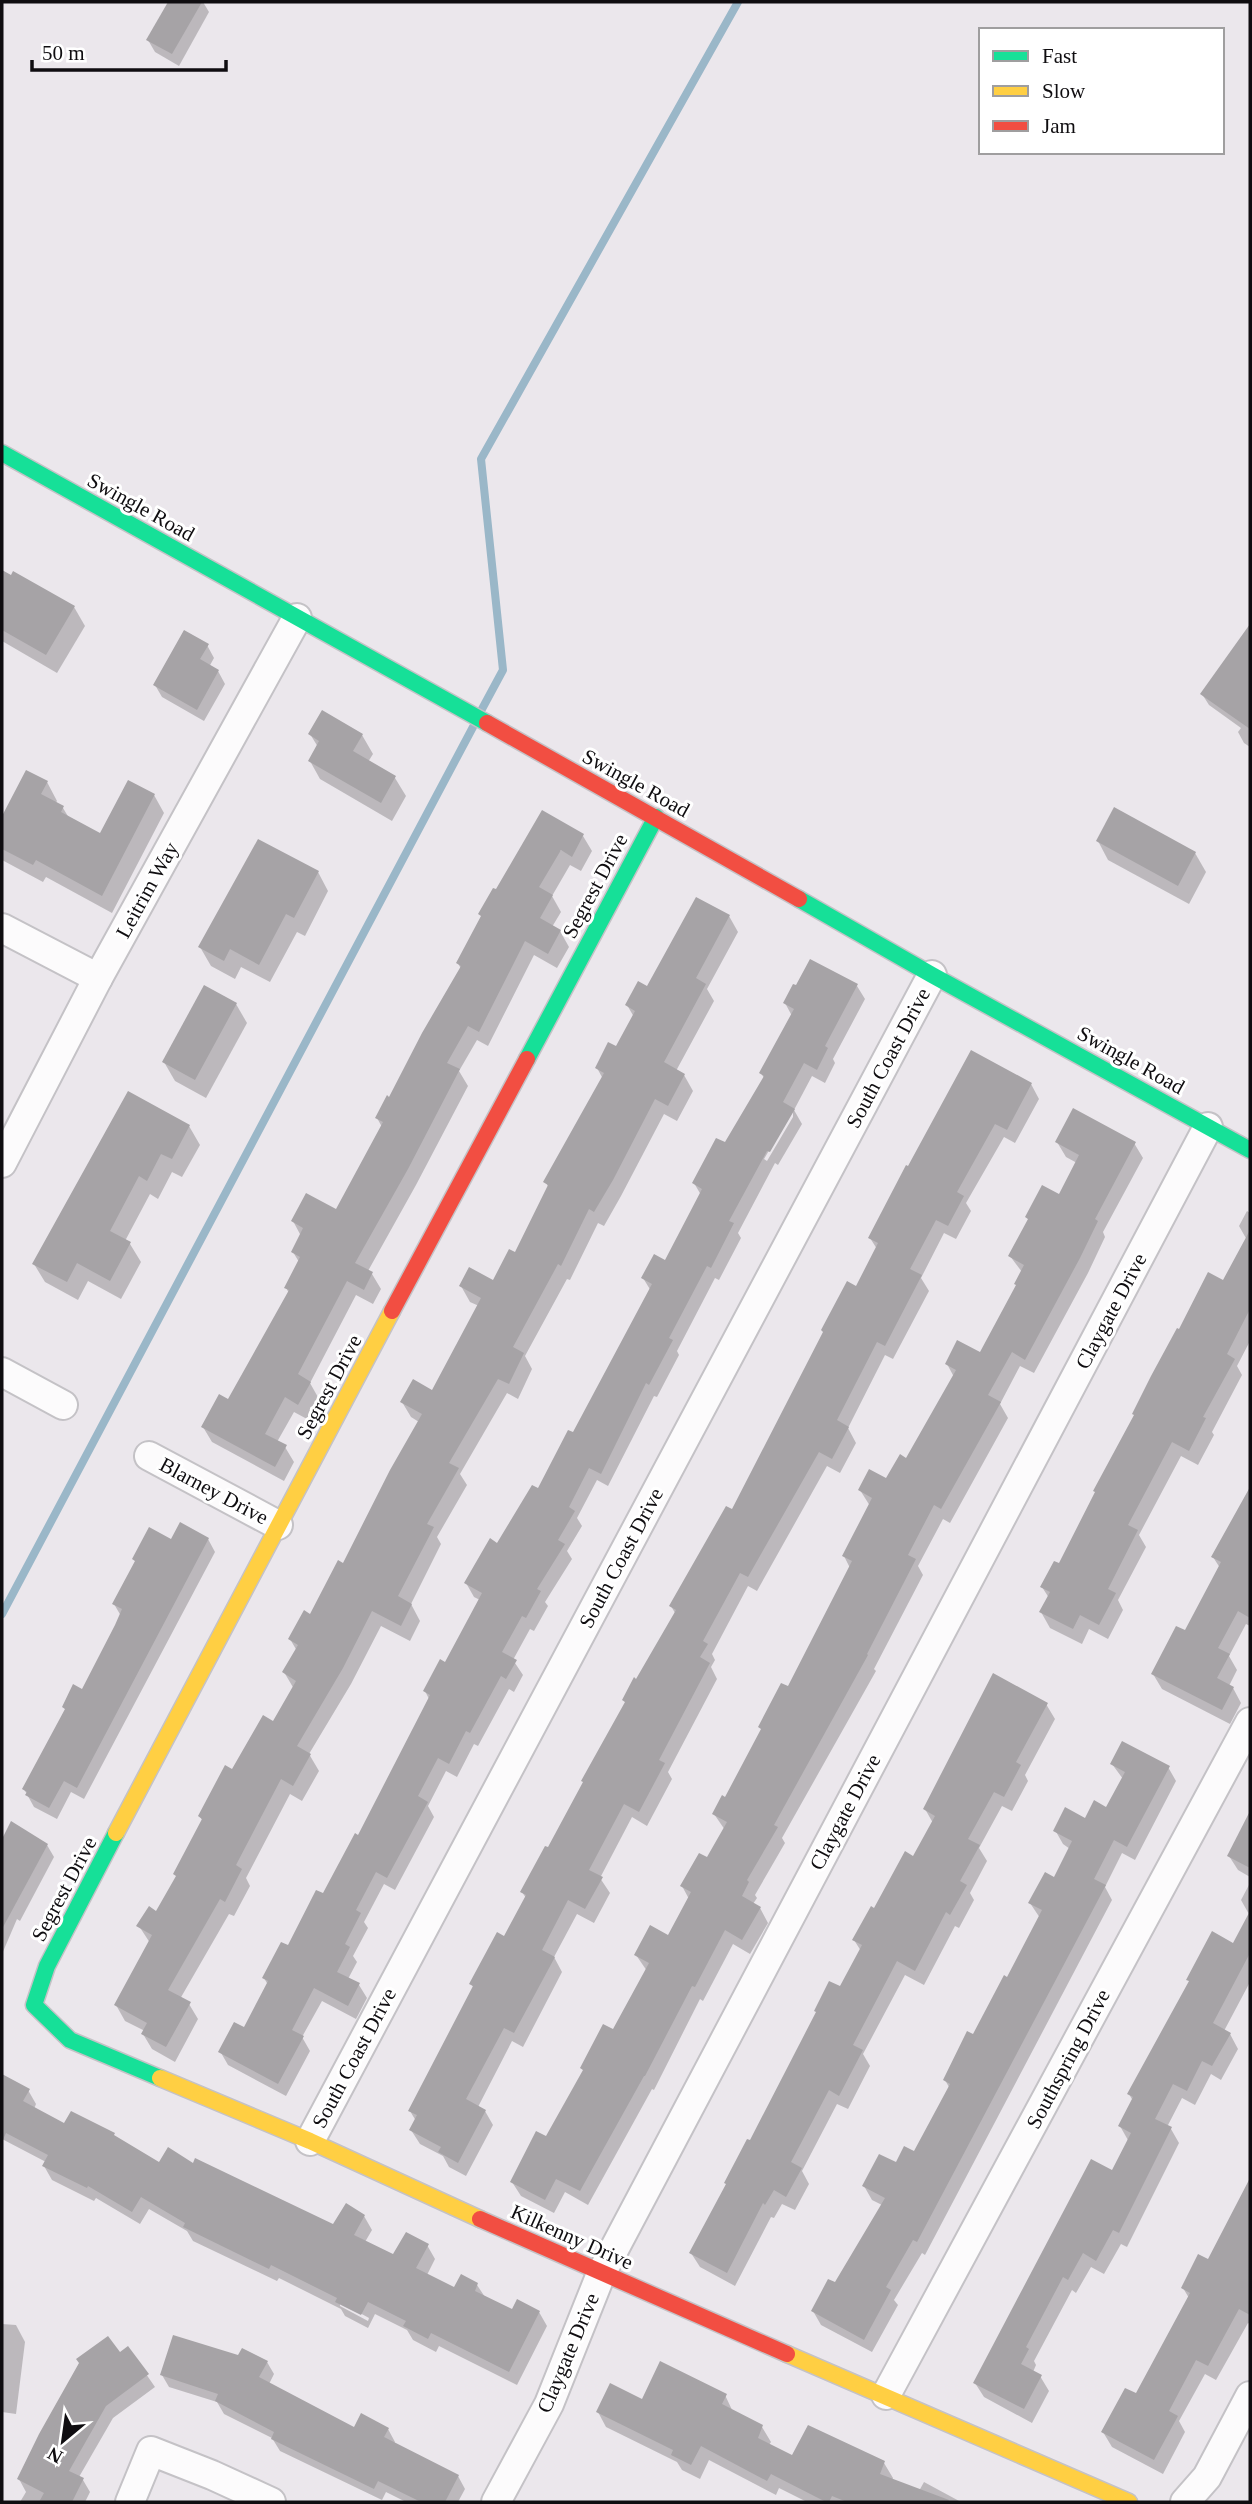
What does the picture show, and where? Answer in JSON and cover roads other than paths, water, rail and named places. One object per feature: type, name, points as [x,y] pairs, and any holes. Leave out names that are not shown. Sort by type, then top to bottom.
[{"type":"street","name":"Swingle Road","points":[[2,453],[656,817],[932,975],[1250,1150]]},
{"type":"street","name":"Leitrim Way","points":[[2,1163],[98,978],[297,618]]},
{"type":"street","name":"Segrest Drive","points":[[43,1979],[47,1966],[278,1525],[656,817]]},
{"type":"street","points":[[2,928],[98,978]]},
{"type":"street","name":"South Coast Drive","points":[[310,2141],[932,975]]},
{"type":"street","name":"Claygate Drive","points":[[496,2502],[549,2404],[601,2274],[1208,1127]]},
{"type":"street","points":[[2,1373],[63,1405]]},
{"type":"street","name":"Blarney Drive","points":[[149,1456],[278,1525]]},
{"type":"street","name":"Southspring Drive","points":[[886,2395],[1250,1723]]},
{"type":"street","name":"Kilkenny Drive","points":[[43,1979],[34,2005],[70,2040],[310,2141],[601,2274],[1129,2502]]},
{"type":"street","points":[[1185,2502],[1207,2477],[1250,2396]]},
{"type":"street","points":[[130,2502],[151,2451],[271,2502]]},
{"type":"waterway","points":[[482,709],[503,670],[481,459],[738,2]]},
{"type":"waterway","points":[[2,1614],[473,727]]}]
